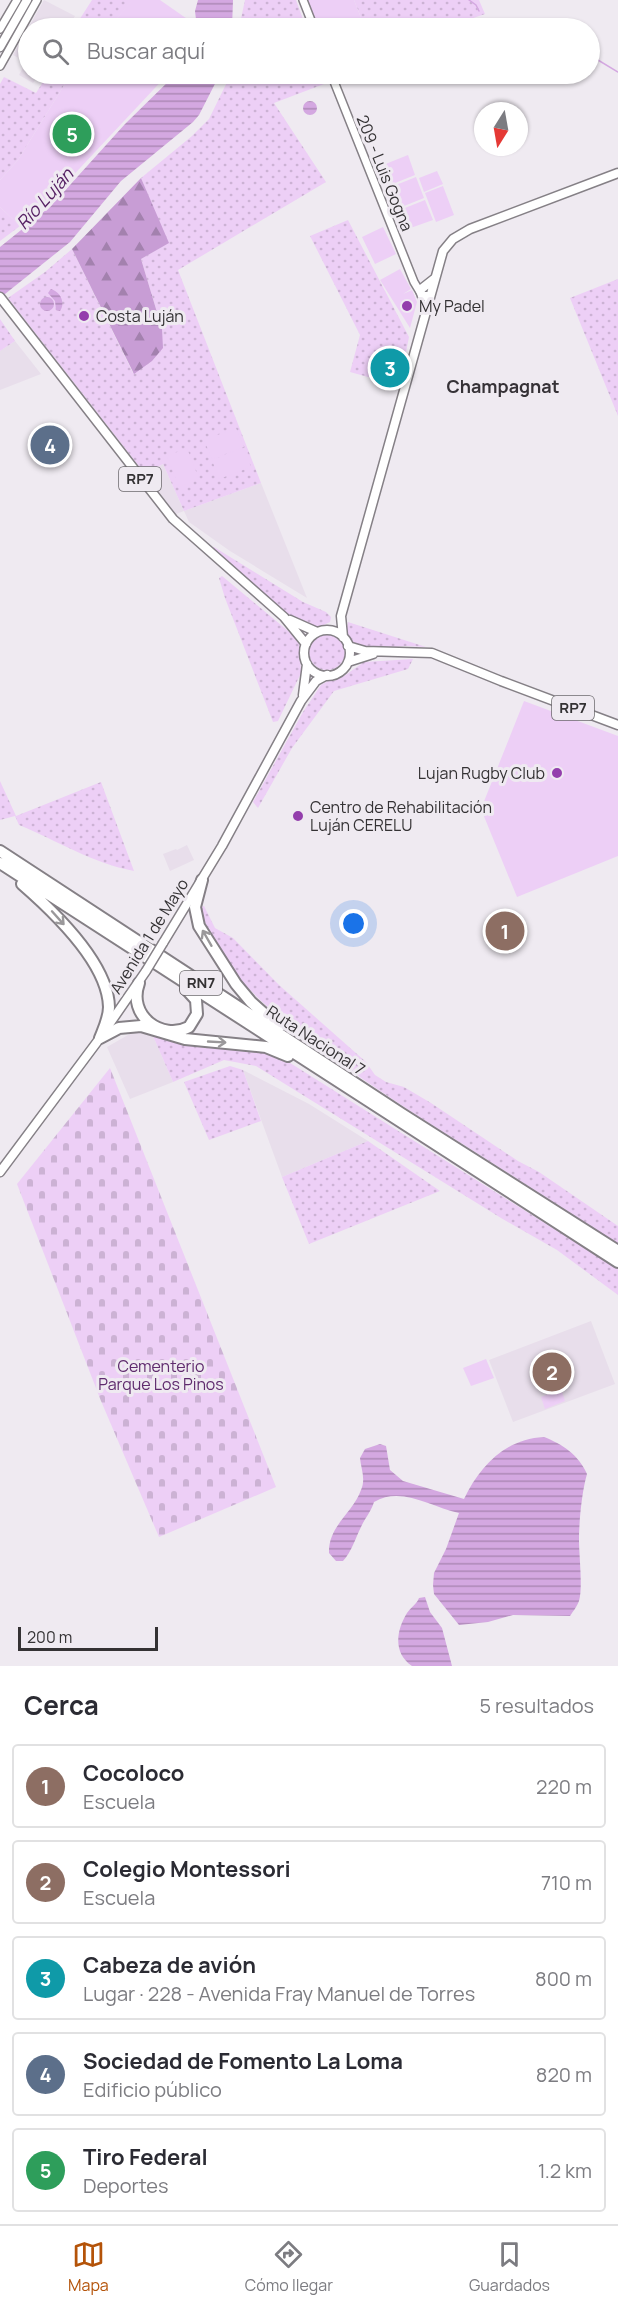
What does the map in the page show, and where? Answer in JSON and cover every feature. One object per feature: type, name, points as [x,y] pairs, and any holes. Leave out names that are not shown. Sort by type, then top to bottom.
[{"type":"highway","name":"Ruta Nacional 7","points":[[0,851],[316,1058],[618,1251]]},
{"type":"highway","points":[[0,863],[62,921],[80,943],[95,968],[108,1002],[108,1016],[100,1038]]},
{"type":"highway","name":"Ruta Nacional 7","points":[[0,863],[618,1262]]},
{"type":"highway","points":[[202,880],[195,907],[196,914],[200,926],[220,961],[252,1002],[316,1058]]},
{"type":"highway","points":[[139,983],[136,1005],[141,1015],[151,1023],[168,1030],[184,1030],[195,1020],[197,1004],[193,996],[173,976]]},
{"type":"highway","points":[[100,1038],[119,1028],[141,1026],[185,1039],[266,1047],[325,1074]]},
{"type":"main road","points":[[0,47],[27,0]]},
{"type":"main road","points":[[348,662],[348,646],[343,637],[341,615],[424,318],[425,291],[434,278],[443,251],[453,239],[464,232],[618,173]]},
{"type":"main road","name":"RP7","points":[[0,297],[173,519],[284,617],[306,644]]},
{"type":"main road","points":[[328,630],[341,615]]},
{"type":"main road","name":"RP7","points":[[284,617],[317,632]]},
{"type":"main road","points":[[327,675],[315,672],[307,664],[306,644],[317,632],[328,630],[343,637]]},
{"type":"main road","points":[[426,645],[439,656]]},
{"type":"main road","name":"RP7","points":[[348,646],[365,651],[424,652],[439,656],[618,725]]},
{"type":"main road","name":"RP7","points":[[327,675],[337,673],[348,662],[382,651]]},
{"type":"main road","name":"Avenida 1 de Mayo","points":[[0,1172],[139,983],[202,880],[275,753],[301,701],[306,686],[307,664]]},
{"type":"main road","name":"Avenida 1 de Mayo","points":[[301,701],[316,681],[327,675]]},
{"type":"street","points":[[0,29],[17,0]]},
{"type":"street","points":[[27,18],[37,0]]},
{"type":"street","points":[[303,0],[310,18]]},
{"type":"street","points":[[0,66],[18,34]]},
{"type":"street","name":"209 - Luis Gogna","points":[[335,84],[414,282],[425,291]]},
{"type":"shaded area","points":[[44,0],[75,16],[74,18],[34,18]]},
{"type":"shaded area","points":[[198,0],[233,0],[232,18],[196,18]]},
{"type":"shaded area","points":[[18,46],[18,58],[13,55]]},
{"type":"shaded area","points":[[166,84],[215,84],[193,122],[121,181],[70,242],[0,298],[0,247],[51,206],[125,124]]},
{"type":"shaded area","points":[[310,101],[315,103],[317,108],[315,113],[310,115],[305,113],[303,108],[305,103]]},
{"type":"shaded area","points":[[51,289],[61,298],[60,311],[56,310],[55,301],[48,293]]},
{"type":"shaded area","points":[[47,297],[52,299],[54,304],[52,309],[47,311],[42,309],[40,304],[42,299]]},
{"type":"shaded area","points":[[15,341],[41,374],[0,390],[0,351]]},
{"type":"shaded area","points":[[163,464],[184,511],[176,514],[145,474]]},
{"type":"shaded area","points":[[261,483],[307,598],[230,551],[189,522],[184,511]]},
{"type":"shaded area","points":[[187,845],[194,860],[170,871],[163,854]]},
{"type":"shaded area","points":[[135,1031],[153,1036],[173,1082],[130,1099],[107,1047]]},
{"type":"shaded area","points":[[243,1070],[309,1104],[368,1141],[282,1177]]},
{"type":"shaded area","points":[[591,1321],[615,1384],[513,1422],[489,1360]]},
{"type":"shaded area","points":[[544,1437],[569,1451],[584,1467],[587,1474],[582,1497],[579,1540],[580,1595],[570,1616],[513,1615],[488,1622],[459,1625],[434,1594],[433,1585],[434,1573],[446,1549],[459,1513],[416,1499],[395,1496],[374,1502],[343,1561],[336,1561],[329,1553],[332,1535],[357,1498],[362,1486],[360,1458],[365,1449],[380,1444],[386,1446],[390,1470],[403,1481],[464,1499],[470,1487],[495,1456],[517,1443]]},
{"type":"shaded area","points":[[425,1597],[430,1612],[442,1628],[452,1666],[412,1666],[406,1661],[399,1648],[400,1627],[403,1620],[419,1598]]},
{"type":"green space","points":[[92,0],[135,0],[117,18],[80,18]]},
{"type":"green space","points":[[132,0],[160,0],[186,18],[117,18]]},
{"type":"green space","points":[[245,0],[296,0],[302,18],[241,18]]},
{"type":"green space","points":[[308,0],[354,0],[361,18],[314,18]]},
{"type":"green space","points":[[354,0],[479,0],[485,14],[473,18],[361,18]]},
{"type":"green space","points":[[4,77],[36,93],[42,84],[65,84],[18,160],[0,180],[0,84]]},
{"type":"green space","points":[[65,84],[159,84],[66,183],[20,226],[0,207],[0,180],[18,160]]},
{"type":"green space","points":[[226,84],[324,84],[274,103],[326,182],[178,270],[261,483],[184,511],[163,464],[145,474],[8,298],[45,272],[72,249],[133,373],[162,329],[141,259],[168,243],[141,178],[209,119]]},
{"type":"green space","points":[[408,155],[415,175],[385,187],[378,167]]},
{"type":"green space","points":[[437,171],[443,184],[424,192],[419,178]]},
{"type":"green space","points":[[416,177],[424,198],[394,210],[386,189]]},
{"type":"green space","points":[[141,178],[169,243],[141,259],[162,329],[163,348],[152,361],[134,374],[72,249]]},
{"type":"green space","points":[[443,186],[454,215],[436,222],[425,193]]},
{"type":"green space","points":[[425,200],[433,220],[402,231],[395,212]]},
{"type":"green space","points":[[0,207],[20,226],[0,241]]},
{"type":"green space","points":[[348,220],[409,337],[406,352],[399,356],[403,364],[397,385],[350,372],[360,335],[310,236]]},
{"type":"green space","points":[[383,227],[396,254],[375,264],[362,237]]},
{"type":"green space","points":[[400,269],[411,289],[403,294],[412,290],[417,302],[410,328],[380,280]]},
{"type":"green space","points":[[618,279],[618,416],[570,298]]},
{"type":"green space","points":[[0,319],[15,341],[0,351]]},
{"type":"green space","points":[[236,428],[244,447],[212,459],[204,440]]},
{"type":"green space","points":[[187,448],[199,479],[179,487],[167,456]]},
{"type":"green space","points":[[244,448],[251,467],[219,479],[212,460]]},
{"type":"green space","points":[[214,547],[303,602],[326,612],[331,617],[330,622],[317,628],[287,615],[211,548]]},
{"type":"green space","points":[[222,576],[299,640],[301,673],[278,721],[273,722],[225,598],[219,578]]},
{"type":"green space","points":[[348,622],[426,647],[372,649],[350,643],[346,634]]},
{"type":"green space","points":[[327,634],[340,639],[345,652],[340,665],[327,670],[314,665],[309,652],[314,639]]},
{"type":"green space","points":[[413,659],[408,669],[334,691],[292,748],[258,808],[253,802],[303,712],[321,685],[344,676],[364,662]]},
{"type":"green space","name":"Lujan Rugby Club","points":[[524,701],[618,736],[618,856],[517,897],[481,809]]},
{"type":"green space","points":[[0,781],[16,816],[101,782],[134,871],[89,857],[19,825],[15,816],[0,820]]},
{"type":"green space","points":[[204,906],[215,928],[233,938],[279,985],[366,1062],[375,1075],[386,1082],[404,1087],[431,1103],[618,1226],[618,1244],[398,1103],[274,1013],[237,975],[221,954],[209,932],[200,907]]},
{"type":"green space","points":[[153,1036],[197,1045],[250,1046],[279,1056],[618,1269],[618,1295],[557,1250],[501,1218],[256,1066],[224,1060],[173,1082]]},
{"type":"green space","points":[[230,1066],[243,1070],[261,1121],[209,1140],[184,1082]]},
{"type":"green space","name":"Cementerio Parque Los Pinos","points":[[110,1068],[276,1487],[159,1537],[101,1401],[17,1184]]},
{"type":"green space","points":[[368,1141],[440,1191],[309,1244],[282,1177]]},
{"type":"green space","points":[[486,1359],[494,1378],[471,1386],[463,1368]]},
{"type":"green space","points":[[561,1389],[565,1401],[545,1409],[541,1397]]},
{"type":"waterway","points":[[469,0],[476,5],[479,11]]},
{"type":"waterway","points":[[600,61],[618,72]]},
{"type":"place","name":"Tiro Federal","points":[[72,134]]},
{"type":"place","name":"My Padel","points":[[407,306]]},
{"type":"place","name":"Costa Luján","points":[[84,316]]},
{"type":"place","name":"Cabeza de avión","points":[[390,368]]},
{"type":"place","name":"Sociedad de Fomento La Loma","points":[[50,445]]},
{"type":"place","name":"Lujan Rugby Club","points":[[557,773]]},
{"type":"place","name":"Centro de Rehabilitación Luján CERELU","points":[[298,816]]},
{"type":"place","name":"Cocoloco","points":[[505,931]]},
{"type":"place","name":"Colegio Montessori","points":[[552,1372]]},
{"type":"district","name":"Champagnat","points":[[503,387]]},
{"type":"water label","name":"Río Luján","points":[[45,199]]}]
